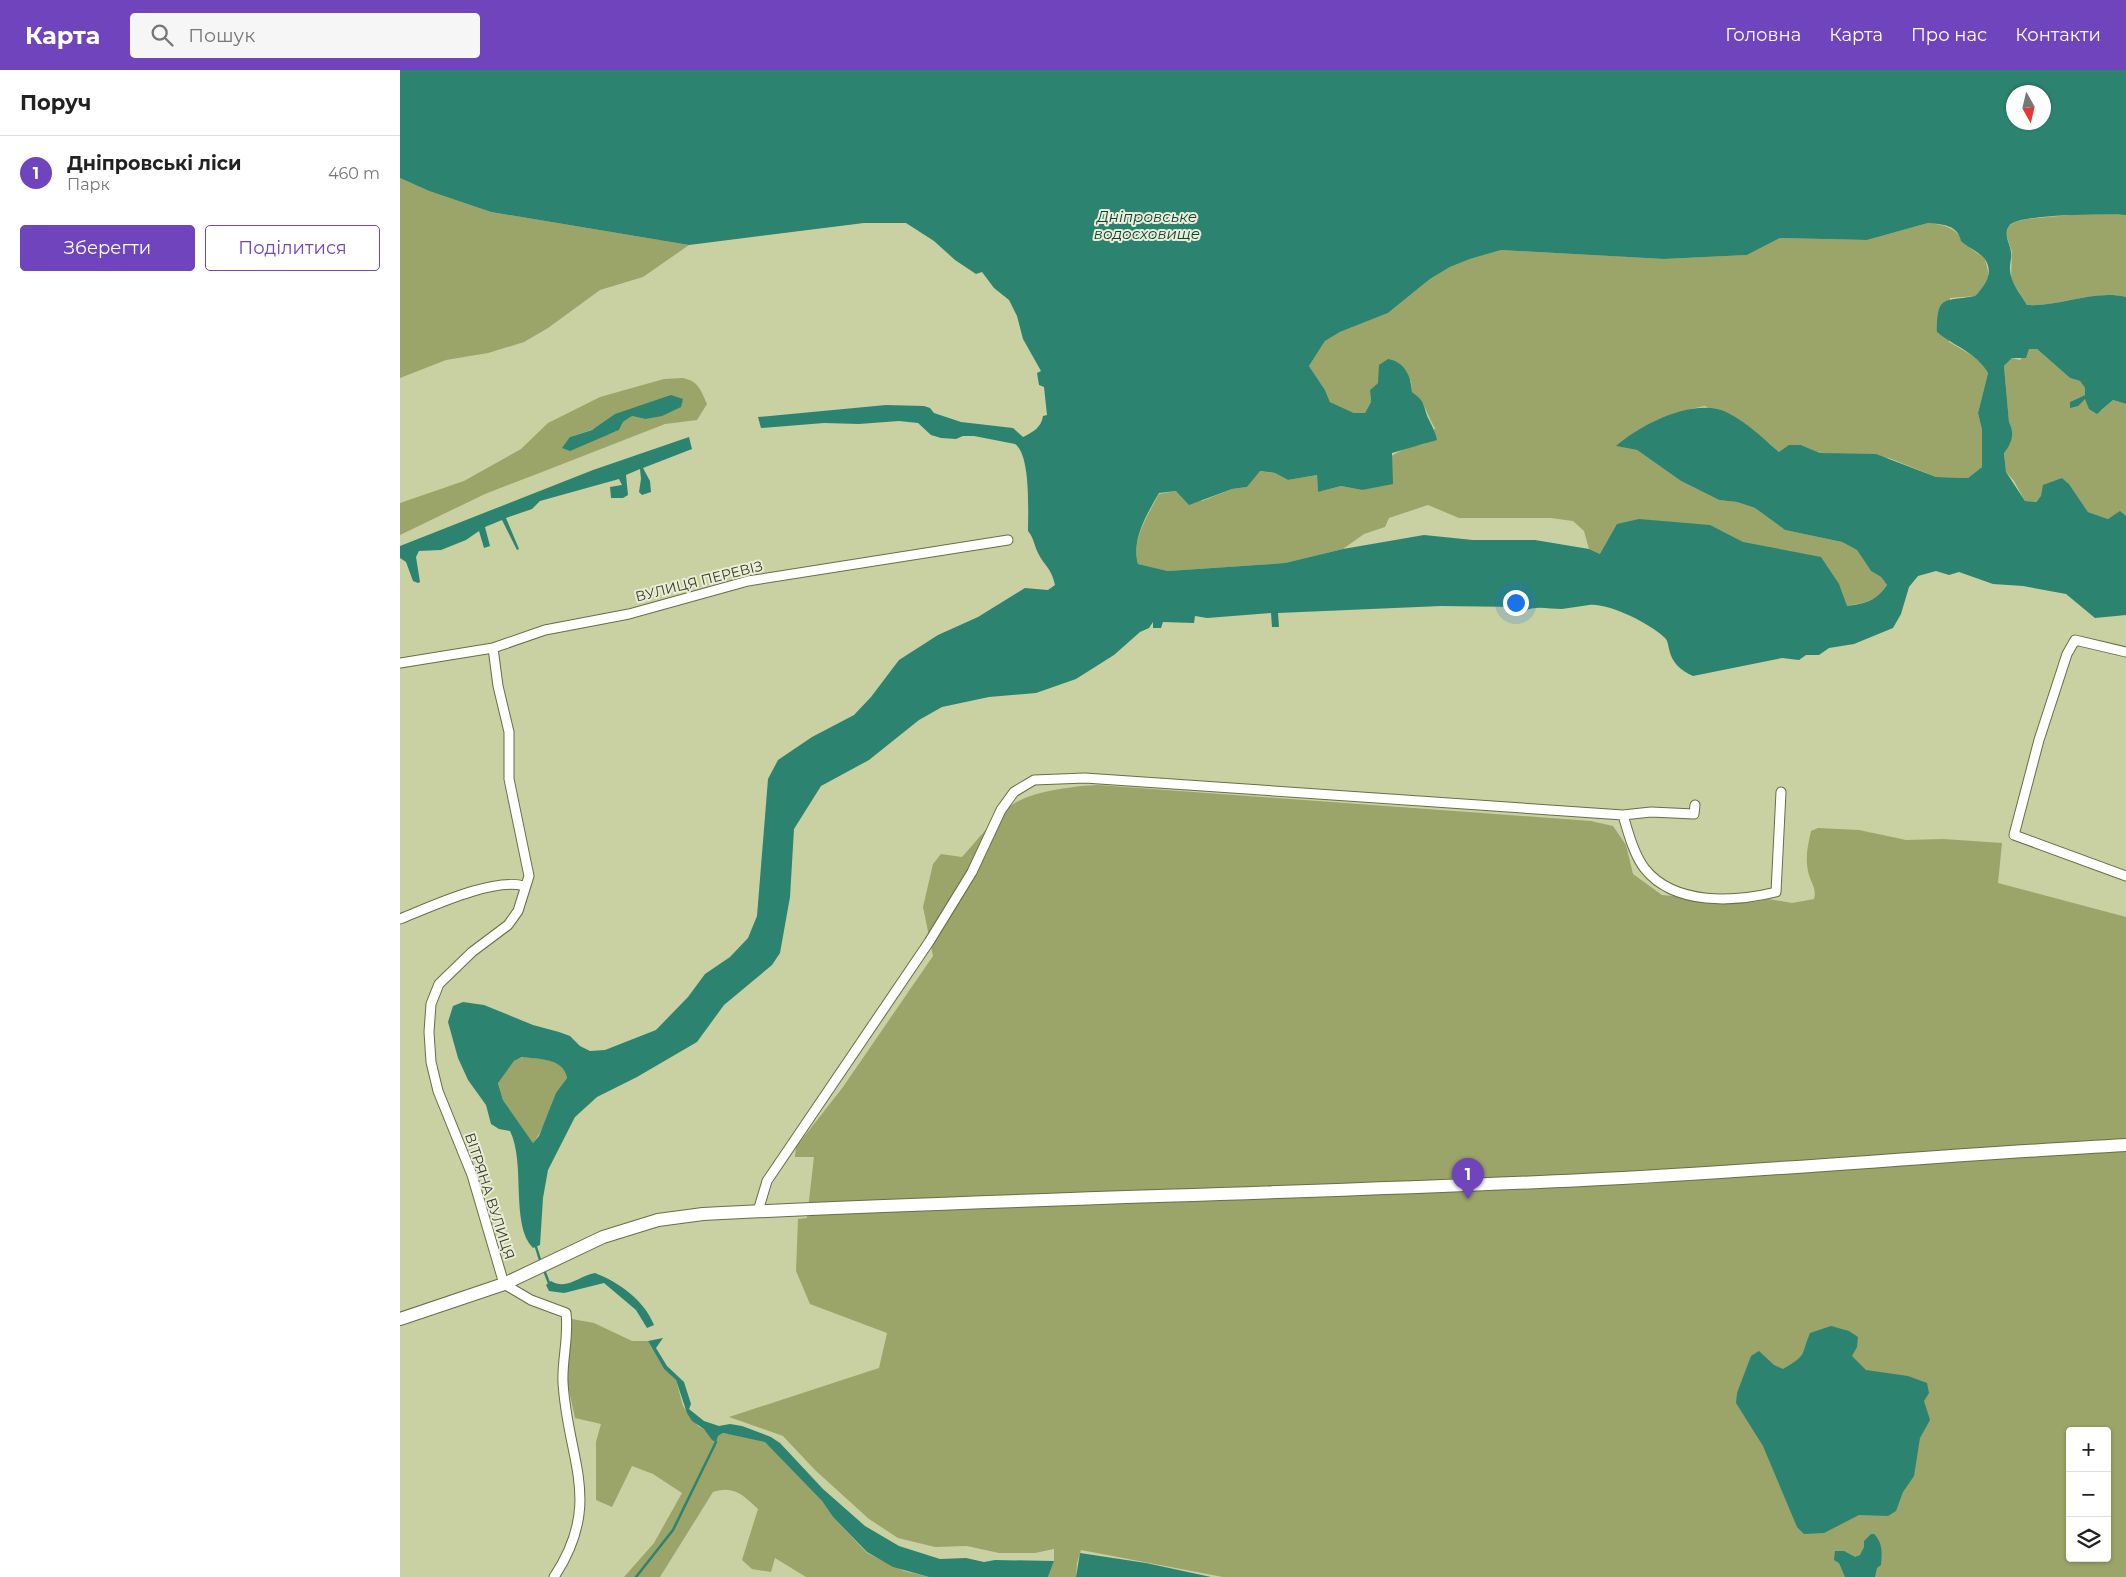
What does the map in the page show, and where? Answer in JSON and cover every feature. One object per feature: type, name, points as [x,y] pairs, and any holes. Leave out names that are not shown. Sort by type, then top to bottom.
[{"type":"main road","points":[[400,1319],[504,1284],[603,1237],[658,1220],[703,1214],[1670,1176],[2126,1145]]},
{"type":"street","name":"ВУЛИЦЯ ПЕРЕВІЗ","points":[[400,664],[493,648],[545,630],[629,614],[748,581],[1008,540]]},
{"type":"street","points":[[2126,652],[2076,640],[2067,654],[2040,740],[2014,835],[2126,876]]},
{"type":"street","name":"ВІТРЯНА ВУЛИЦЯ","points":[[493,648],[498,686],[509,732],[509,779],[529,876],[524,886],[518,911],[508,925],[472,952],[439,984],[431,1004],[430,1032],[431,1062],[438,1091],[472,1175],[504,1284]]},
{"type":"street","points":[[758,1211],[767,1181],[929,942],[972,872],[1001,810],[1014,792],[1034,780],[1085,778],[1623,815],[1651,812],[1694,814],[1695,805]]},
{"type":"street","points":[[1623,815],[1644,868],[1657,881],[1677,892],[1697,897],[1757,897],[1776,892],[1781,792]]},
{"type":"street","points":[[400,919],[444,901],[493,886],[513,883],[524,886]]},
{"type":"street","points":[[504,1284],[531,1300],[566,1313],[567,1345],[563,1381],[578,1476],[581,1512],[575,1537],[564,1562],[554,1577]]},
{"type":"green space","points":[[400,178],[429,191],[491,212],[689,245],[643,277],[600,290],[548,328],[524,342],[488,353],[446,360],[400,378]]},
{"type":"green space","points":[[2082,214],[2126,215],[2126,297],[2102,295],[2039,305],[2027,305],[2011,279],[2012,252],[2006,234],[2009,226],[2015,222],[2027,219]]},
{"type":"green space","points":[[1928,223],[1955,231],[1975,252],[1984,257],[1988,269],[1988,278],[1975,296],[1950,298],[1949,342],[1980,360],[1988,373],[1978,413],[1982,430],[1982,467],[1968,478],[1936,477],[1889,458],[1820,453],[1801,445],[1779,452],[1769,443],[1705,406],[1669,415],[1647,425],[1617,446],[1637,450],[1681,481],[1719,500],[1737,502],[1755,508],[1785,530],[1842,542],[1857,550],[1871,571],[1881,577],[1887,585],[1878,596],[1870,601],[1847,606],[1600,554],[1589,549],[1584,531],[1573,521],[1551,518],[1459,518],[1428,505],[1389,518],[1385,527],[1364,534],[1343,549],[1285,563],[1168,571],[1138,564],[1136,555],[1139,537],[1159,494],[1176,491],[1202,501],[1232,489],[1247,487],[1259,471],[1275,473],[1288,480],[1317,475],[1318,492],[1341,486],[1362,490],[1388,459],[1403,450],[1425,444],[1435,428],[1423,404],[1412,392],[1411,381],[1378,383],[1370,390],[1371,402],[1365,413],[1354,413],[1330,402],[1325,390],[1309,366],[1325,341],[1340,332],[1388,313],[1430,279],[1450,267],[1501,250],[1664,259],[1747,255],[1780,238],[1867,240]]},
{"type":"green space","points":[[2029,349],[2037,349],[2070,378],[2080,381],[2085,388],[2085,395],[2070,402],[2085,399],[2101,411],[2113,400],[2126,404],[2126,516],[2120,512],[2108,519],[2088,512],[2069,484],[2062,478],[2035,502],[2025,501],[2014,481],[2006,472],[2004,452],[2009,445],[2012,434],[2009,422],[2004,366],[2012,358],[2020,360]]},
{"type":"green space","points":[[683,378],[696,384],[707,404],[697,420],[665,424],[485,494],[400,535],[400,503],[464,481],[521,449],[548,423],[600,397],[664,379]],"holes":[[[683,399],[645,419],[632,416]],[[632,416],[623,422],[619,430],[610,434],[570,437]]]},
{"type":"green space","points":[[1098,785],[1591,821],[1613,826],[1626,845],[1633,874],[1662,895],[1754,902],[1769,899],[1792,903],[1814,899],[1815,892],[1808,871],[1807,856],[1811,831],[1818,828],[1859,830],[1906,840],[1943,839],[2002,843],[1998,883],[2126,917],[2126,1577],[1223,1577],[1081,1550],[1077,1563],[1076,1577],[1048,1577],[1054,1561],[1054,1549],[1035,1553],[999,1553],[967,1546],[935,1547],[898,1538],[869,1519],[815,1470],[783,1436],[729,1417],[879,1368],[887,1333],[810,1304],[796,1271],[798,1219],[807,1218],[814,1157],[795,1157],[796,1147],[843,1087],[933,956],[923,907],[933,864],[941,854],[962,857],[1009,807],[1028,797],[1065,788]]},
{"type":"green space","points":[[523,1057],[544,1059],[556,1063],[565,1071],[567,1078],[557,1094],[543,1128],[533,1143],[503,1100],[498,1082],[514,1061]]},
{"type":"green space","points":[[572,1319],[594,1323],[632,1341],[648,1341],[664,1369],[676,1380],[683,1406],[698,1426],[718,1436],[723,1433],[765,1441],[822,1501],[833,1517],[867,1553],[904,1571],[929,1577],[806,1577],[775,1558],[771,1572],[752,1569],[742,1560],[758,1509],[738,1493],[720,1490],[713,1492],[660,1577],[624,1577],[654,1543],[682,1493],[653,1474],[632,1466],[612,1507],[596,1500],[596,1442],[601,1424],[575,1418],[567,1381]]},
{"type":"water","name":"Дніпровське водосховище","points":[[400,70],[2126,70],[2126,215],[2064,215],[2029,219],[2009,226],[2007,229],[2007,239],[2011,254],[2011,277],[2027,305],[2039,305],[2102,295],[2126,297],[2126,404],[2113,400],[2097,414],[2089,409],[2085,399],[2078,406],[2070,408],[2070,402],[2085,395],[2085,388],[2080,381],[2070,378],[2037,349],[2029,349],[2026,358],[2012,358],[2004,366],[2009,422],[2012,434],[2011,442],[2004,453],[2006,472],[2025,501],[2036,502],[2041,496],[2043,485],[2062,478],[2069,484],[2088,512],[2108,519],[2120,511],[2126,516],[2126,615],[2095,618],[2066,594],[2023,586],[1993,584],[1959,572],[1949,575],[1936,571],[1918,576],[1909,587],[1901,614],[1893,628],[1854,644],[1829,648],[1819,655],[1806,655],[1799,660],[1782,658],[1693,676],[1680,669],[1674,662],[1667,640],[1658,632],[1618,611],[1598,605],[1562,609],[1538,608],[1524,611],[1518,607],[1441,606],[1278,613],[1279,627],[1272,627],[1271,613],[1207,618],[1195,616],[1194,623],[1163,622],[1161,628],[1153,628],[1153,622],[1149,628],[1140,632],[1114,655],[1076,679],[1036,693],[989,697],[942,707],[919,720],[869,760],[821,786],[794,829],[790,897],[780,953],[772,965],[724,1005],[697,1042],[637,1077],[597,1097],[575,1117],[548,1170],[543,1198],[540,1245],[533,1248],[526,1238],[522,1225],[515,1144],[510,1131],[499,1129],[491,1124],[486,1105],[468,1080],[458,1058],[448,1022],[453,1006],[463,1002],[484,1005],[533,1025],[570,1036],[580,1046],[590,1051],[605,1050],[656,1030],[688,997],[705,974],[730,957],[748,938],[757,916],[768,779],[778,760],[812,737],[854,715],[871,697],[899,660],[938,635],[978,617],[1025,588],[1048,590],[1055,585],[1052,574],[1038,553],[1028,531],[1028,484],[1024,460],[1015,444],[974,436],[963,436],[956,439],[941,438],[931,435],[918,423],[899,421],[859,424],[824,423],[761,428],[758,417],[886,405],[924,406],[930,408],[934,413],[961,422],[1013,428],[1023,437],[1036,429],[1043,416],[1047,415],[1044,387],[1039,385],[1037,373],[1041,371],[1023,339],[1017,316],[1009,300],[994,288],[982,272],[976,274],[955,260],[934,241],[906,223],[864,223],[689,245],[491,212],[429,191],[400,178]],"holes":[[[1928,223],[1949,226],[1957,232],[1961,241],[1984,258],[1989,268],[1989,274],[1985,283],[1975,296],[1944,302],[1941,305],[1937,320],[1937,332],[1978,360],[1988,373],[1978,413],[1982,430],[1982,467],[1968,478],[1936,477],[1876,454],[1820,453],[1801,445],[1789,445],[1779,452],[1741,421],[1728,413],[1715,409],[1685,410],[1669,415],[1640,429],[1616,446],[1637,450],[1681,481],[1719,500],[1737,502],[1755,508],[1785,530],[1842,542],[1857,550],[1871,571],[1881,577],[1887,585],[1870,601],[1847,606],[1839,584],[1821,557],[1743,542],[1710,525],[1639,519],[1617,524],[1600,554],[1589,549],[1535,540],[1473,540],[1424,535],[1343,549],[1285,563],[1168,571],[1138,564],[1136,555],[1138,537],[1145,518],[1159,493],[1176,491],[1189,505],[1232,489],[1247,487],[1260,471],[1275,473],[1288,480],[1317,475],[1318,492],[1341,486],[1362,490],[1393,484],[1392,453],[1437,440],[1423,404],[1412,392],[1406,371],[1399,363],[1388,359],[1379,365],[1378,383],[1370,390],[1371,402],[1365,413],[1354,413],[1330,402],[1325,390],[1309,366],[1325,341],[1340,332],[1388,313],[1430,279],[1450,267],[1501,250],[1664,259],[1747,255],[1780,238],[1867,240]],[[522,1057],[542,1059],[556,1063],[565,1071],[567,1078],[556,1093],[539,1136],[533,1143],[503,1100],[498,1083],[514,1061]]]},
{"type":"water","points":[[671,395],[683,399],[681,407],[662,416],[645,419],[632,416],[623,422],[619,430],[570,451],[562,448],[570,437],[592,430],[615,414]]},
{"type":"water","points":[[689,437],[692,449],[643,468],[650,481],[651,492],[642,495],[639,492],[640,469],[626,475],[628,495],[623,498],[611,498],[610,487],[622,485],[619,479],[540,501],[532,509],[506,518],[519,549],[517,550],[502,520],[485,527],[490,546],[484,548],[479,531],[466,540],[441,550],[419,551],[416,557],[420,582],[418,583],[413,581],[406,562],[400,558],[400,546],[593,470]]},
{"type":"water","points":[[595,1273],[622,1287],[638,1300],[654,1325],[647,1328],[636,1310],[604,1283],[564,1293],[549,1291],[546,1285],[551,1281],[557,1284],[568,1283]]},
{"type":"water","points":[[1831,1326],[1849,1331],[1858,1337],[1857,1347],[1852,1356],[1866,1370],[1908,1376],[1927,1383],[1929,1393],[1924,1401],[1930,1420],[1920,1438],[1914,1476],[1903,1492],[1896,1511],[1888,1516],[1859,1515],[1824,1533],[1804,1534],[1797,1527],[1763,1446],[1736,1403],[1737,1393],[1751,1356],[1759,1351],[1774,1365],[1783,1369],[1800,1357],[1810,1333]]},
{"type":"water","points":[[663,1338],[656,1348],[667,1366],[684,1382],[691,1404],[689,1409],[704,1421],[719,1426],[730,1424],[742,1426],[771,1437],[780,1443],[823,1489],[865,1526],[899,1546],[940,1559],[966,1558],[984,1562],[995,1560],[1054,1561],[1048,1577],[929,1577],[893,1567],[867,1552],[833,1517],[822,1501],[765,1442],[723,1433],[718,1436],[716,1442],[712,1440],[704,1429],[692,1421],[687,1413],[676,1380],[664,1369],[648,1341]]},
{"type":"water","points":[[1871,1534],[1874,1534],[1879,1541],[1882,1556],[1881,1565],[1877,1568],[1875,1577],[1845,1577],[1839,1563],[1834,1560],[1835,1551],[1844,1551],[1855,1557],[1860,1555],[1864,1547],[1864,1541]]},
{"type":"water","points":[[1080,1553],[1146,1563],[1211,1577],[1076,1577]]},
{"type":"waterway","points":[[536,1247],[541,1263]]},
{"type":"waterway","points":[[544,1270],[549,1283]]},
{"type":"waterway","points":[[636,1577],[673,1530],[716,1442]]},
{"type":"place","name":"Дніпровські ліси","points":[[1468,1199]]}]
